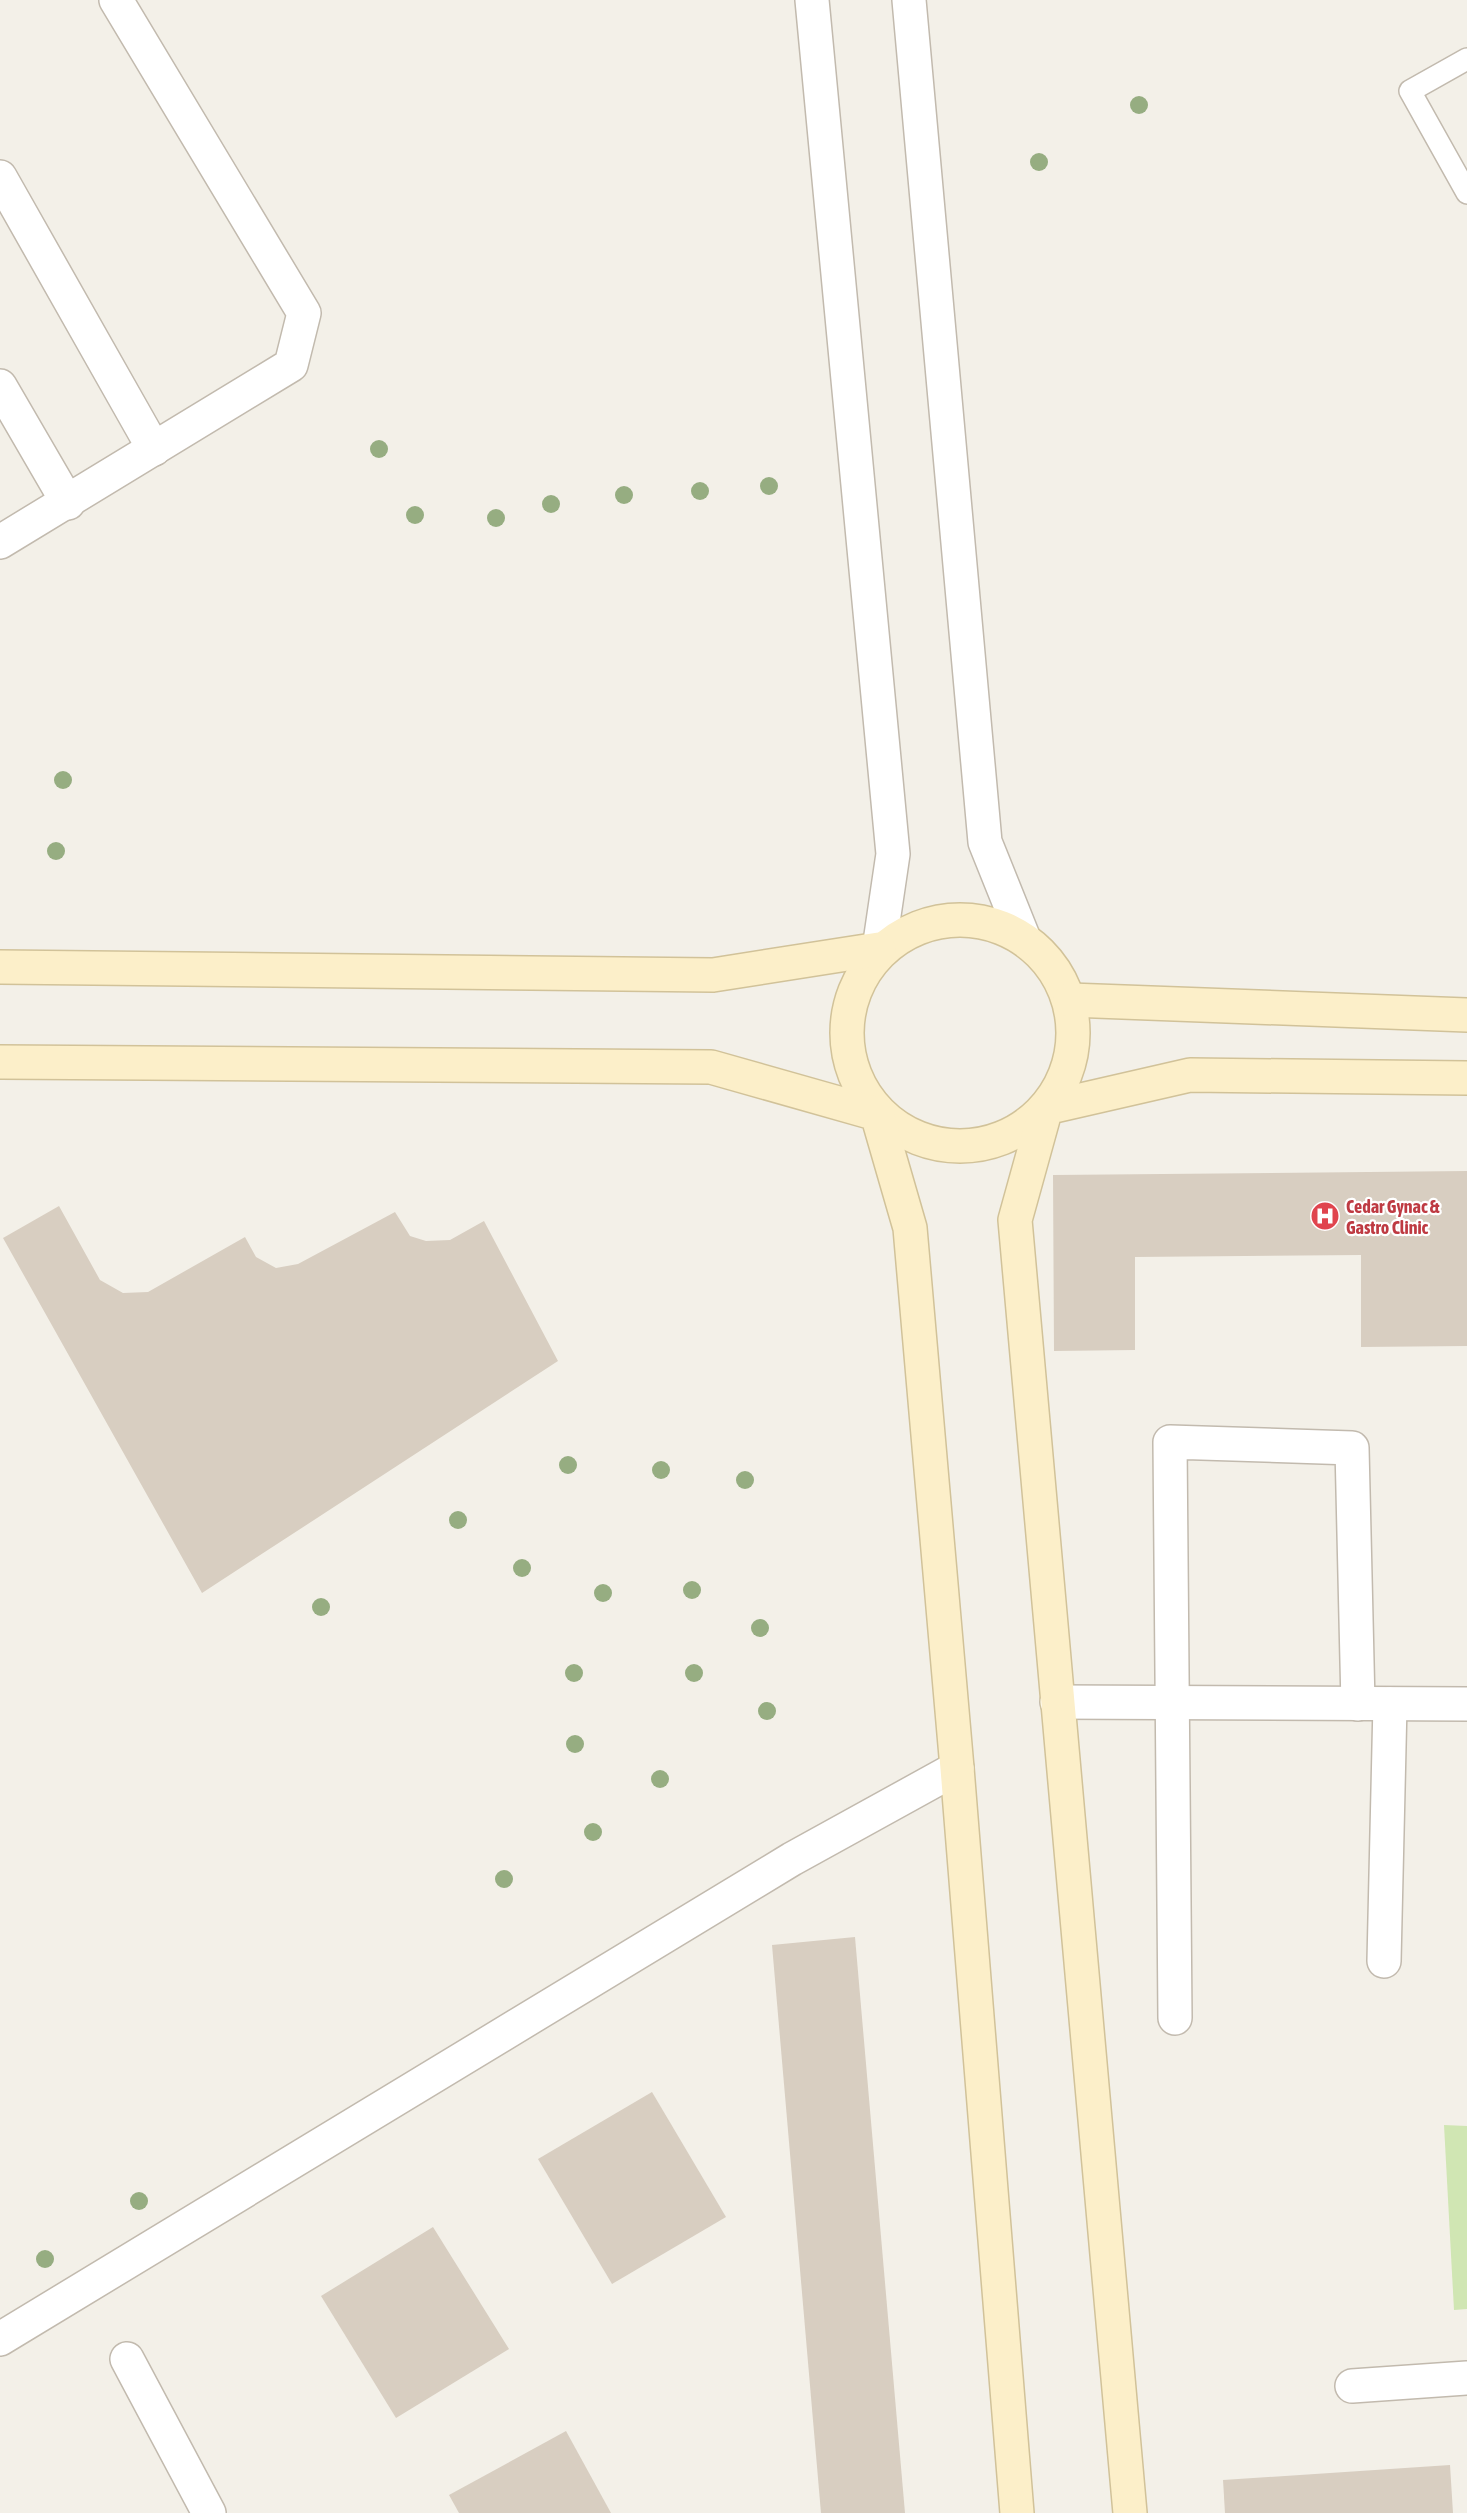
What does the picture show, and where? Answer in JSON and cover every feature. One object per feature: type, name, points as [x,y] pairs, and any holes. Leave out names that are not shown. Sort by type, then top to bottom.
[{"type":"main road","points":[[0,967],[713,975],[879,949],[915,929],[951,920],[989,924],[1024,939],[1052,965],[1070,999],[1074,1037],[1067,1075],[1046,1108],[1014,1220],[1130,2513]]},
{"type":"main road","points":[[879,949],[862,977],[849,1011],[848,1048],[858,1082],[877,1114],[910,1228],[957,1768],[1017,2513]]},
{"type":"main road","points":[[1070,999],[1467,1015]]},
{"type":"main road","points":[[0,1062],[711,1067],[877,1114],[908,1134],[943,1145],[979,1145],[1016,1132],[1046,1108],[1190,1075],[1467,1078]]},
{"type":"street","points":[[0,542],[68,503],[291,365],[304,313],[116,0]]},
{"type":"street","points":[[812,0],[893,854],[879,949]]},
{"type":"street","points":[[909,0],[985,842],[1024,939]]},
{"type":"street","points":[[0,177],[154,449]]},
{"type":"street","points":[[0,386],[68,503]]},
{"type":"street","points":[[1175,2018],[1170,1442],[1352,1448],[1374,1704],[1384,1961]]},
{"type":"street","points":[[1057,1702],[1467,1704]]},
{"type":"street","points":[[0,2339],[792,1859],[957,1768]]},
{"type":"street","points":[[127,2359],[208,2513]]},
{"type":"street","points":[[1352,2386],[1467,2378]]},
{"type":"lane","points":[[1467,59],[1410,91],[1467,193]]},
{"type":"green space","points":[[1444,2125],[1467,2126],[1467,2309],[1454,2310]]},
{"type":"building","points":[[1467,1171],[1467,1346],[1361,1347],[1361,1255],[1135,1257],[1135,1350],[1054,1351],[1053,1175]]},
{"type":"building","points":[[59,1206],[100,1280],[123,1293],[148,1292],[245,1237],[256,1257],[276,1268],[298,1264],[395,1212],[410,1236],[426,1241],[450,1240],[484,1221],[558,1361],[202,1593],[3,1238]]},
{"type":"building","points":[[855,1937],[905,2513],[821,2513],[772,1945]]},
{"type":"building","points":[[652,2092],[726,2217],[612,2284],[538,2159]]},
{"type":"building","points":[[433,2227],[509,2349],[396,2418],[321,2296]]},
{"type":"building","points":[[566,2431],[611,2513],[459,2513],[449,2495]]},
{"type":"building","points":[[1450,2465],[1453,2513],[1225,2513],[1223,2480]]},
{"type":"place","name":"Cedar Gynac & Gastro Clinic","points":[[1325,1216]]}]
